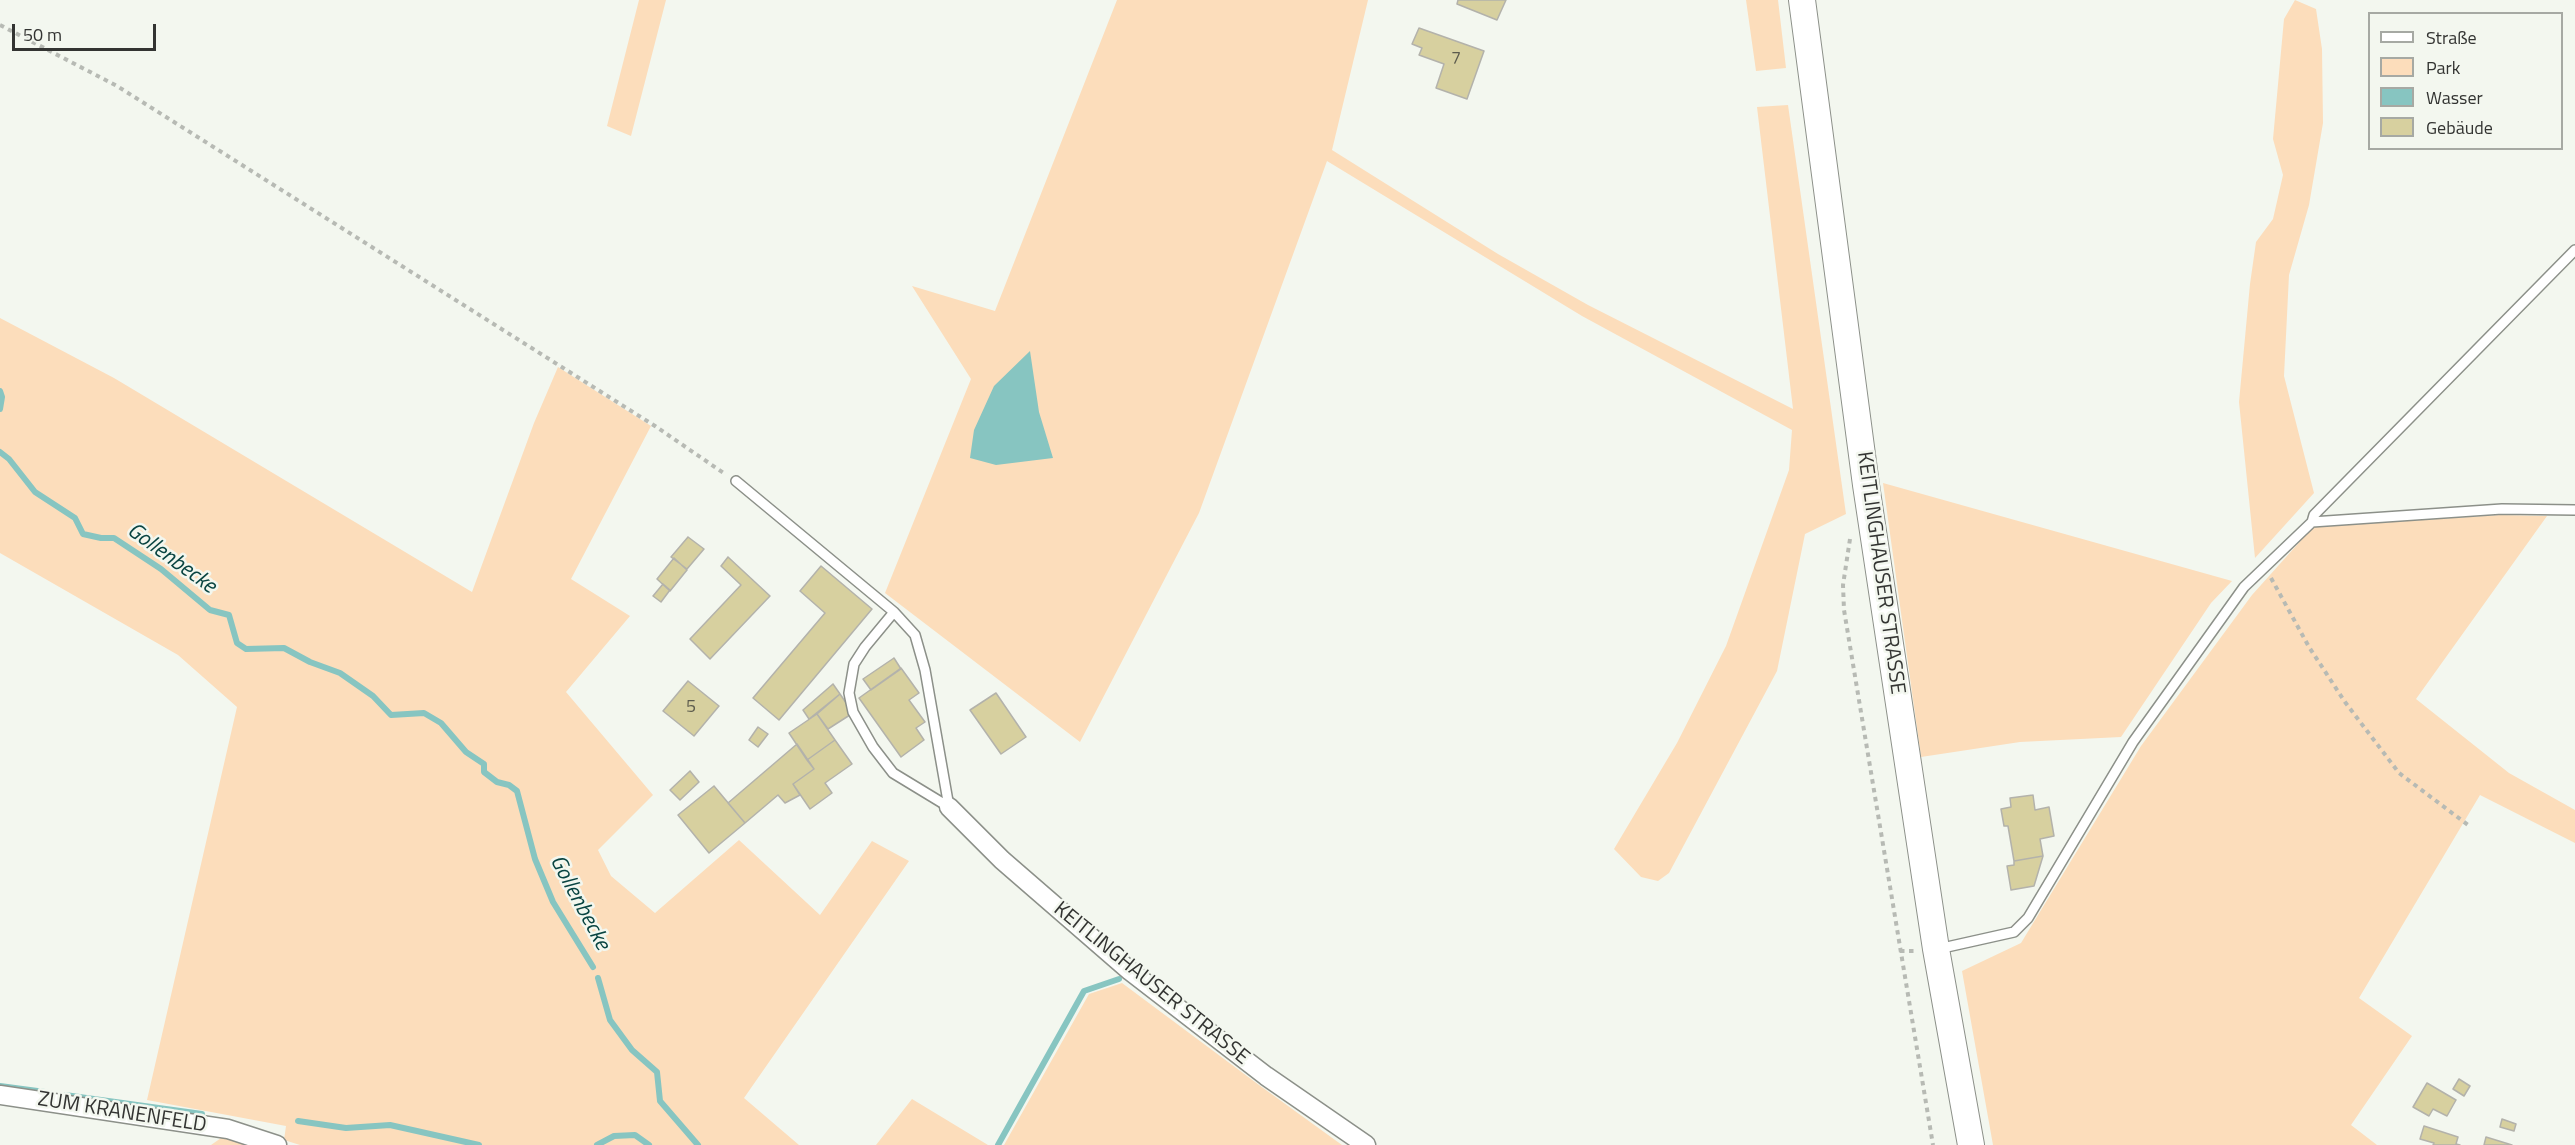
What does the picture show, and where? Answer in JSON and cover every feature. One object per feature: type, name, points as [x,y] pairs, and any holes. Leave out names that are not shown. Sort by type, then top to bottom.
[{"type":"main road","name":"KEITLINGHAUSER STRASSE","points":[[1802,0],[1866,485],[1936,950],[1971,1145]]},
{"type":"street","name":"KEITLINGHAUSER STRASSE","points":[[949,807],[1002,860],[1130,972],[1266,1076],[1366,1145]]},
{"type":"street","name":"ZUM KRANENFELD","points":[[0,1095],[228,1130],[277,1145]]},
{"type":"lane","points":[[1936,950],[2014,932],[2028,918],[2133,742],[2244,587],[2312,522],[2314,515],[2575,250]]},
{"type":"lane","points":[[736,481],[894,612],[915,634],[925,670],[949,807]]},
{"type":"lane","points":[[2312,522],[2502,509],[2575,510]]},
{"type":"lane","points":[[894,612],[865,646],[854,664],[849,693],[853,712],[873,747],[893,773],[949,807]]},
{"type":"path","points":[[0,25],[117,86],[635,413],[736,481]]},
{"type":"path","points":[[1852,530],[1843,585],[1844,610],[1934,1145]]},
{"type":"path","points":[[2264,567],[2309,647],[2339,693],[2399,772],[2468,825]]},
{"type":"green space","points":[[639,0],[666,0],[631,136],[607,126]]},
{"type":"green space","points":[[1117,0],[1368,0],[1332,150],[1498,254],[1588,305],[1793,409],[1757,107],[1788,105],[1846,514],[1805,534],[1777,671],[1669,873],[1658,881],[1641,877],[1614,849],[1677,743],[1726,646],[1789,470],[1792,430],[1582,316],[1327,161],[1199,513],[1080,742],[885,593],[971,379],[912,286],[995,311]]},
{"type":"green space","points":[[1746,0],[1778,0],[1786,68],[1756,71]]},
{"type":"green space","points":[[2295,0],[2316,9],[2322,49],[2323,123],[2309,205],[2289,275],[2284,376],[2314,493],[2255,558],[2239,402],[2256,242],[2273,219],[2283,175],[2273,139],[2284,19]]},
{"type":"green space","points":[[0,318],[114,378],[472,592],[534,423],[558,367],[651,426],[571,579],[630,616],[566,692],[653,795],[598,850],[611,876],[655,913],[739,840],[820,915],[872,841],[909,861],[744,1098],[799,1145],[300,1145],[284,1140],[286,1126],[147,1100],[237,707],[178,655],[0,553]]},
{"type":"green space","points":[[1883,483],[2232,581],[2211,603],[2121,737],[2020,742],[1921,757]]},
{"type":"green space","points":[[2500,515],[2547,516],[2416,699],[2509,773],[2575,810],[2575,843],[2480,795],[2359,998],[2412,1036],[2351,1125],[2377,1145],[1993,1145],[1962,971],[2021,943],[2141,746],[2252,595],[2313,527]]},
{"type":"green space","points":[[1122,983],[1342,1145],[1004,1145],[1089,994]]},
{"type":"green space","points":[[912,1099],[988,1145],[876,1145]]},
{"type":"green space","points":[[224,1136],[254,1145],[211,1145]]},
{"type":"water","points":[[1030,351],[1039,412],[1053,458],[996,465],[970,458],[974,430],[994,386]]},
{"type":"building","points":[[1458,0],[1506,0],[1497,20],[1457,4]]},
{"type":"building","points":[[1419,28],[1484,51],[1467,99],[1436,88],[1444,64],[1419,55],[1422,48],[1412,44]]},
{"type":"building","points":[[688,537],[704,549],[687,569],[671,557]]},
{"type":"building","points":[[728,557],[770,596],[710,659],[690,639],[741,585],[721,566]]},
{"type":"building","points":[[674,558],[687,570],[670,591],[657,579]]},
{"type":"building","points":[[821,566],[872,609],[779,720],[753,698],[825,613],[800,591]]},
{"type":"building","points":[[663,584],[670,590],[661,602],[653,596]]},
{"type":"building","points":[[894,658],[901,669],[871,690],[863,679]]},
{"type":"building","points":[[901,668],[919,693],[909,700],[925,722],[916,728],[924,740],[901,757],[859,698]]},
{"type":"building","points":[[688,681],[719,706],[694,736],[663,711]]},
{"type":"building","points":[[833,684],[840,694],[809,719],[803,710]]},
{"type":"building","points":[[996,693],[1026,737],[1001,754],[970,710]]},
{"type":"building","points":[[840,694],[853,713],[828,729],[817,714]]},
{"type":"building","points":[[817,714],[835,740],[807,760],[789,733]]},
{"type":"building","points":[[758,727],[768,734],[758,747],[749,740]]},
{"type":"building","points":[[835,740],[852,764],[825,783],[832,793],[810,809],[793,784],[814,769],[807,760]]},
{"type":"building","points":[[797,744],[814,769],[793,784],[800,795],[785,803],[778,795],[745,823],[728,803]]},
{"type":"building","points":[[690,771],[699,782],[680,800],[670,790]]},
{"type":"building","points":[[714,786],[745,823],[709,853],[678,815]]},
{"type":"building","points":[[2033,795],[2035,810],[2049,807],[2054,836],[2040,839],[2043,856],[2014,861],[2008,826],[2004,826],[2001,809],[2011,807],[2010,798]]},
{"type":"building","points":[[2043,856],[2034,886],[2011,890],[2007,866],[2014,865],[2014,861]]},
{"type":"building","points":[[2459,1079],[2470,1086],[2464,1096],[2453,1089]]},
{"type":"building","points":[[2427,1083],[2456,1100],[2447,1116],[2433,1109],[2429,1116],[2413,1107]]},
{"type":"building","points":[[2502,1119],[2516,1124],[2514,1131],[2500,1127]]},
{"type":"building","points":[[2424,1126],[2458,1137],[2456,1144],[2460,1145],[2433,1145],[2434,1143],[2420,1139]]},
{"type":"building","points":[[2486,1137],[2512,1145],[2484,1145]]},
{"type":"waterway","name":"Gollenbecke","points":[[0,391],[2,397],[0,409]]},
{"type":"waterway","name":"Gollenbecke","points":[[0,452],[9,459],[35,492],[75,518],[83,534],[114,538],[161,569],[210,610],[229,615],[237,643],[246,649],[284,648],[310,662],[340,673],[373,696],[391,715],[424,713],[441,723],[466,752],[484,764],[484,772],[497,782],[509,785],[517,791],[535,859],[553,902],[593,967]]},
{"type":"waterway","name":"Gollenbecke","points":[[598,978],[610,1020],[632,1050],[657,1072],[660,1101],[698,1145]]},
{"type":"waterway","points":[[998,1145],[1084,991],[1119,979]]},
{"type":"waterway","points":[[0,1086],[45,1092]]},
{"type":"waterway","points":[[65,1095],[202,1114]]},
{"type":"waterway","points":[[298,1121],[346,1128],[390,1125],[479,1145]]},
{"type":"waterway","points":[[597,1145],[614,1136],[635,1135],[649,1145]]}]
